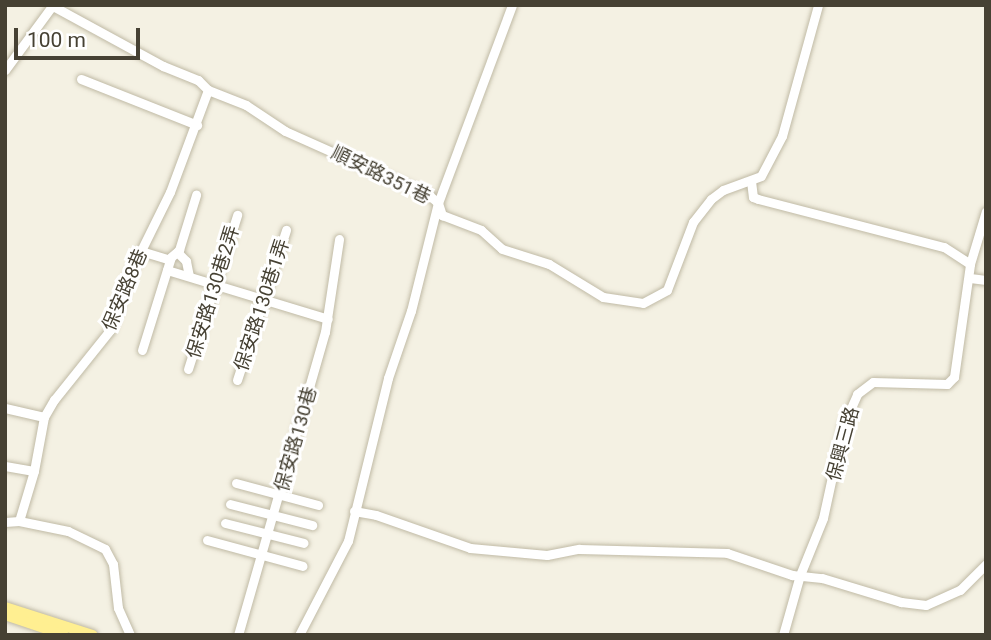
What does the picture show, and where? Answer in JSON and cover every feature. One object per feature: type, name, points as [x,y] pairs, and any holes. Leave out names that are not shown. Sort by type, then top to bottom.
[{"type":"main road","points":[[6,616],[64,635]]},
{"type":"main road","points":[[6,616],[93,635]]},
{"type":"street","points":[[299,635],[348,541],[388,378],[411,311],[438,203],[512,5]]},
{"type":"street","name":"順安路351巷","points":[[51,6],[163,66],[198,80],[208,90],[246,105],[285,131],[429,195],[438,203],[442,215],[481,230],[502,249],[549,264],[603,297],[643,303],[667,290],[693,222],[710,200],[735,185],[761,176],[782,136],[817,5]]},
{"type":"street","points":[[5,70],[51,6]]},
{"type":"street","points":[[80,79],[197,125]]},
{"type":"street","name":"保安路8巷","points":[[19,521],[34,471],[44,417],[54,400],[110,330],[126,281],[197,125],[208,90]]},
{"type":"street","points":[[751,181],[753,197],[758,199],[944,247],[970,264]]},
{"type":"street","points":[[142,349],[196,195]]},
{"type":"street","name":"保興三路","points":[[783,635],[800,575],[823,518],[838,447],[851,404],[862,388],[873,382],[951,382],[970,278],[970,264],[976,255],[986,211]]},
{"type":"street","name":"保安路130巷2弄","points":[[188,369],[237,215]]},
{"type":"street","name":"保安路130巷1弄","points":[[237,380],[286,230]]},
{"type":"street","name":"保安路130巷","points":[[238,635],[280,496],[328,319],[339,239]]},
{"type":"street","points":[[141,251],[172,261],[186,261],[189,276]]},
{"type":"street","points":[[172,261],[189,276],[328,319]]},
{"type":"street","points":[[970,278],[986,280]]},
{"type":"street","points":[[5,408],[44,417]]},
{"type":"street","points":[[5,466],[34,471]]},
{"type":"street","points":[[236,483],[318,505]]},
{"type":"street","points":[[230,504],[312,525]]},
{"type":"street","points":[[354,511],[387,519],[470,548],[547,555],[579,549],[718,552],[800,575],[822,578],[901,602],[926,605],[960,590],[986,564]]},
{"type":"street","points":[[5,522],[19,521],[68,531],[105,550],[113,564],[118,608],[130,635]]},
{"type":"street","points":[[225,523],[267,536],[304,543]]},
{"type":"street","points":[[207,540],[303,566]]}]
